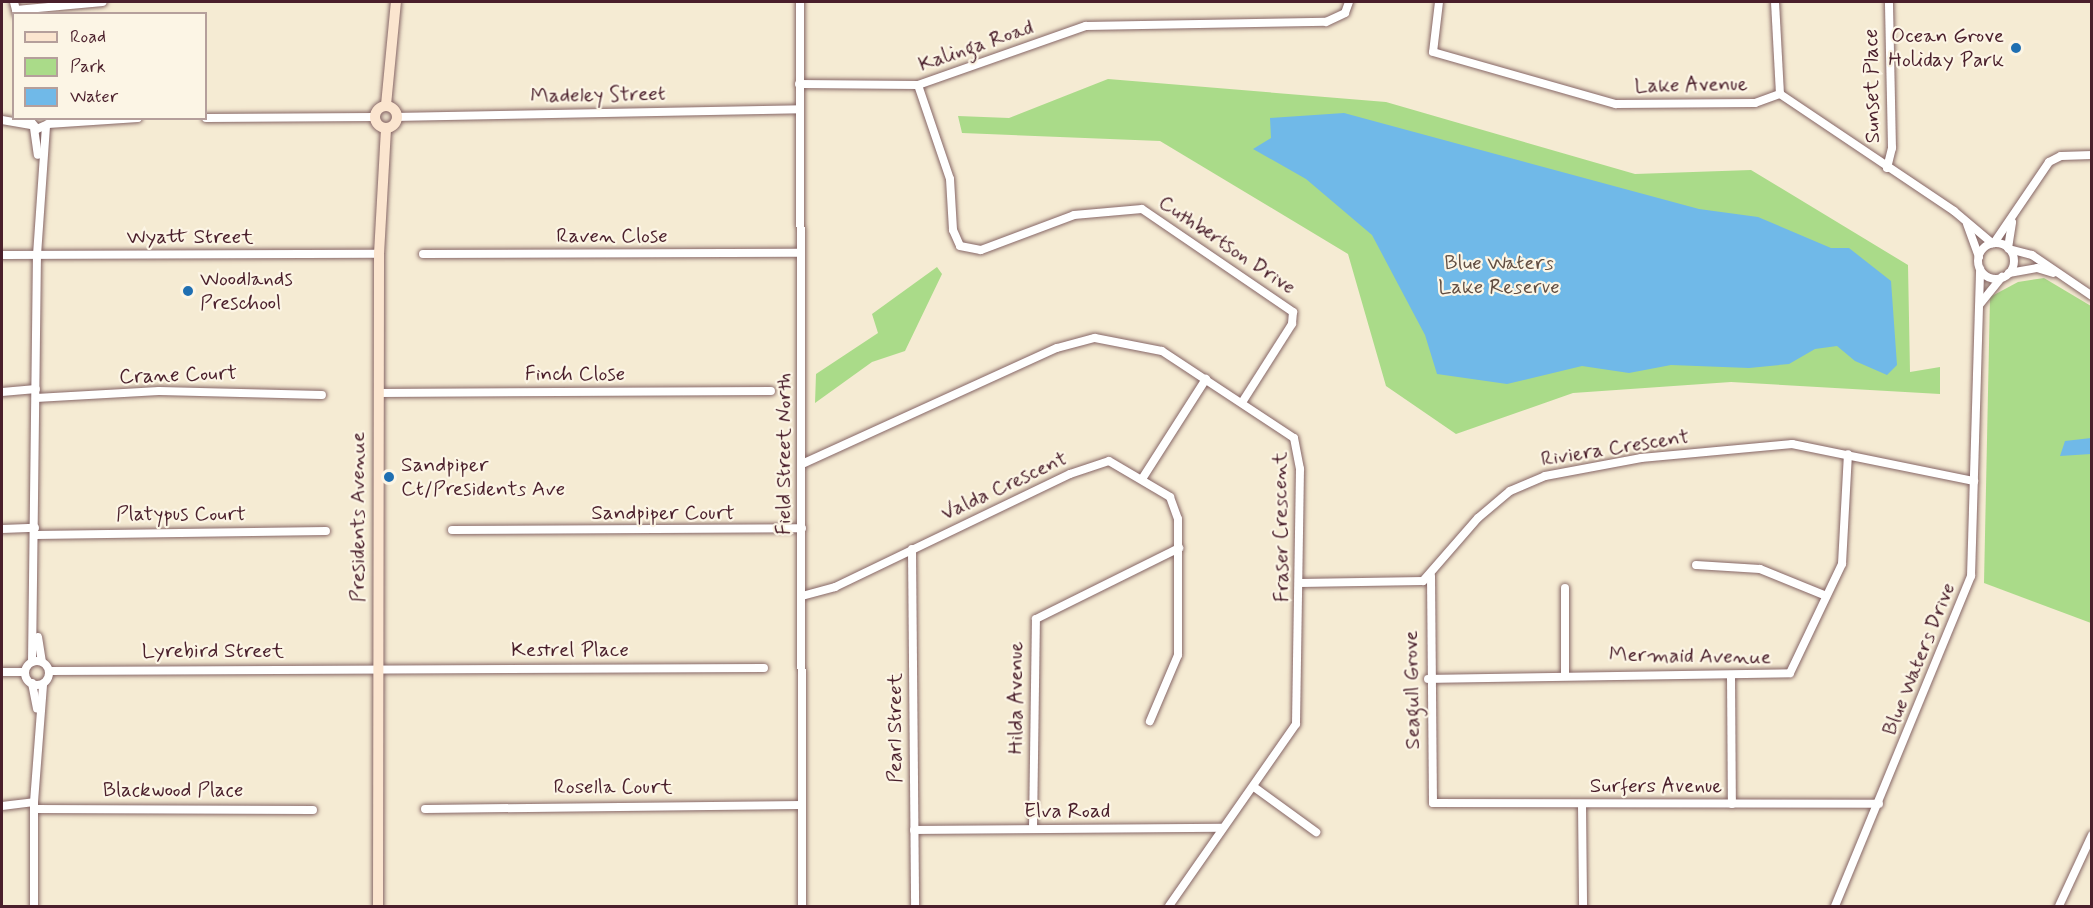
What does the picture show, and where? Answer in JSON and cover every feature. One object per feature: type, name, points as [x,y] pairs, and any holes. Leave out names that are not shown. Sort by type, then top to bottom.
[{"type":"street","points":[[16,8],[103,2]]},
{"type":"street","points":[[375,117],[386,105],[396,2]]},
{"type":"street","name":"Field Street North","points":[[800,2],[798,109],[802,464],[802,906]]},
{"type":"street","name":"Kalinga Road","points":[[799,84],[918,85],[1086,26],[1341,17],[1349,2]]},
{"type":"street","name":"Lake Avenue","points":[[1438,2],[1433,52],[1617,104],[1755,103],[1780,94],[1965,220],[1993,243]]},
{"type":"street","points":[[1775,2],[1780,94]]},
{"type":"street","name":"Sunset Place","points":[[1887,168],[1892,148],[1889,2]]},
{"type":"street","name":"Cuthbertson Drive","points":[[918,85],[950,179],[953,230],[960,246],[981,250],[1074,215],[1142,209],[1293,312],[1288,331],[1243,401]]},
{"type":"street","points":[[207,118],[375,117],[386,128],[398,117],[386,105]]},
{"type":"street","name":"Madeley Street","points":[[398,117],[798,109]]},
{"type":"street","points":[[2,120],[31,124],[80,120]]},
{"type":"street","points":[[26,672],[32,662],[36,629],[39,162],[48,123]]},
{"type":"street","points":[[31,124],[39,162]]},
{"type":"street","name":"Presidents Avenue","points":[[378,906],[379,254],[386,128]]},
{"type":"street","points":[[1979,257],[2013,218],[2055,157],[2091,155]]},
{"type":"street","points":[[1979,305],[2013,264],[2009,248],[2013,218]]},
{"type":"street","points":[[1965,220],[1979,257],[1980,269],[2005,275],[2037,268],[2057,274]]},
{"type":"street","points":[[1993,243],[2032,255],[2091,296]]},
{"type":"street","name":"Raven Close","points":[[423,254],[800,253]]},
{"type":"street","name":"Wyatt Street","points":[[2,255],[379,254]]},
{"type":"street","name":"Blue Waters Drive","points":[[1835,906],[1968,589],[1974,481],[1980,269]]},
{"type":"street","name":"Fraser Crescent","points":[[802,464],[1083,339],[1162,351],[1287,430],[1297,446],[1300,583],[1296,724],[1254,787],[1221,828],[1169,906]]},
{"type":"street","points":[[1142,479],[1206,379]]},
{"type":"street","points":[[2,392],[36,389]]},
{"type":"street","name":"Crane Court","points":[[36,398],[180,391],[321,395]]},
{"type":"street","name":"Finch Close","points":[[378,393],[771,392]]},
{"type":"street","name":"Riviera Crescent","points":[[1431,576],[1489,506],[1545,476],[1641,458],[1792,444],[1974,481]]},
{"type":"street","name":"Mermaid Avenue","points":[[1428,679],[1565,673],[1781,675],[1798,666],[1824,595],[1845,550],[1848,454]]},
{"type":"street","name":"Valda Crescent","points":[[802,596],[834,587],[1096,463],[1108,461],[1142,479],[1174,503],[1179,548],[1178,655],[1150,721]]},
{"type":"street","name":"Sandpiper Court","points":[[452,530],[802,528]]},
{"type":"street","name":"Platypus Court","points":[[2,529],[35,532],[326,531]]},
{"type":"street","name":"Hilda Avenue","points":[[1034,829],[1036,619],[1179,548]]},
{"type":"street","name":"Pearl Street","points":[[912,549],[915,906]]},
{"type":"street","points":[[1696,565],[1761,568],[1824,595]]},
{"type":"street","points":[[1300,583],[1410,584],[1431,576]]},
{"type":"street","name":"Seagull Grove","points":[[1431,576],[1428,679],[1433,803]]},
{"type":"street","points":[[1565,588],[1565,673]]},
{"type":"street","points":[[34,906],[34,805],[38,716],[43,684],[49,671],[42,662],[36,629]]},
{"type":"street","points":[[32,662],[42,662]]},
{"type":"street","name":"Kestrel Place","points":[[377,667],[764,668]]},
{"type":"street","name":"Lyrebird Street","points":[[49,671],[377,667]]},
{"type":"street","points":[[2,672],[26,672]]},
{"type":"street","points":[[26,672],[32,683],[38,716]]},
{"type":"street","points":[[1731,675],[1732,804]]},
{"type":"street","points":[[32,683],[43,684]]},
{"type":"street","points":[[1254,787],[1316,831]]},
{"type":"street","name":"Surfers Avenue","points":[[1433,803],[1879,804]]},
{"type":"street","points":[[1582,804],[1583,906]]},
{"type":"street","name":"Rosella Court","points":[[425,809],[801,805]]},
{"type":"street","name":"Blackwood Place","points":[[2,806],[313,810]]},
{"type":"street","name":"Elva Road","points":[[914,830],[1221,828]]},
{"type":"street","points":[[2059,906],[2091,835]]},
{"type":"green space","name":"Blue Waters Lake Reserve","points":[[1108,79],[1386,102],[1635,174],[1751,170],[1908,265],[1910,372],[1940,367],[1940,394],[1731,382],[1573,393],[1456,434],[1386,386],[1348,254],[1160,141],[962,133],[958,116],[1009,118]]},
{"type":"green space","points":[[937,267],[942,274],[905,351],[872,362],[815,403],[816,374],[878,333],[872,314]]},
{"type":"green space","points":[[2044,278],[2091,306],[2091,623],[1984,583],[1990,297],[2018,282]]},
{"type":"water","name":"Blue Waters Lake Reserve","points":[[1344,113],[1699,209],[1758,217],[1831,248],[1849,248],[1891,281],[1897,365],[1887,375],[1855,361],[1837,346],[1815,349],[1789,364],[1749,368],[1671,365],[1629,373],[1582,366],[1507,384],[1437,374],[1425,335],[1372,235],[1306,179],[1253,149],[1271,138],[1270,118]]},
{"type":"water","points":[[2091,438],[2091,454],[2060,456],[2065,441]]},
{"type":"place","name":"Ocean Grove Holiday Park","points":[[2016,48]]},
{"type":"place","name":"Woodlands Preschool","points":[[188,291]]},
{"type":"place","name":"Sandpiper Ct/Presidents Ave","points":[[389,477]]}]
